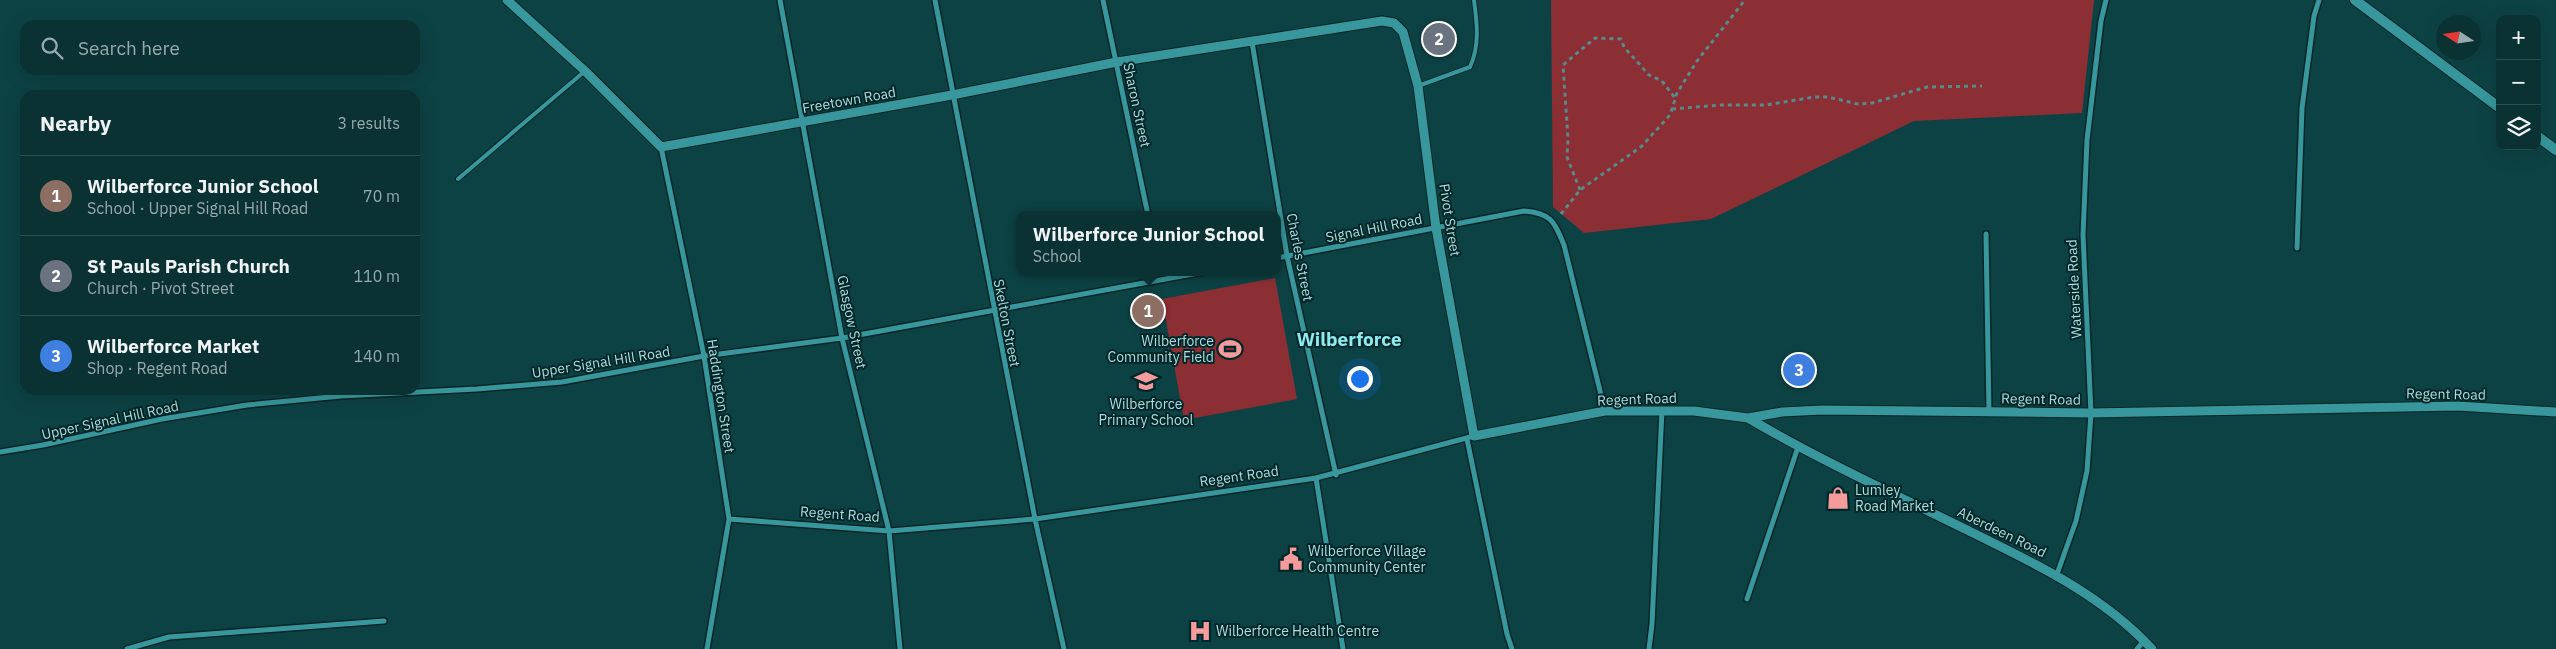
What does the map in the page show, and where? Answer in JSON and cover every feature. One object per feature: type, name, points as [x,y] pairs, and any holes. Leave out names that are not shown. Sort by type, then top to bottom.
[{"type":"main road","points":[[2355,0],[2496,105]]},
{"type":"main road","points":[[2541,139],[2556,150]]},
{"type":"street","points":[[507,0],[585,71],[662,147]]},
{"type":"street","name":"Glasgow Street","points":[[780,0],[842,338],[889,531],[900,649]]},
{"type":"street","name":"Skelton Street","points":[[935,0],[993,309],[1035,519],[1064,649]]},
{"type":"street","name":"Sharon Street","points":[[1103,0],[1147,211]]},
{"type":"street","name":"Waterside Road","points":[[2057,574],[2076,521],[2087,471],[2091,414],[2083,235],[2087,140],[2101,21],[2106,0]]},
{"type":"street","points":[[2297,248],[2302,108],[2314,16],[2319,0]]},
{"type":"street","name":"Freetown Road","points":[[662,147],[952,95],[1117,62],[1382,21]]},
{"type":"street","name":"Pivot Street","points":[[1382,21],[1394,23],[1403,32],[1418,86],[1436,228],[1470,438]]},
{"type":"street","name":"Charles Street","points":[[1252,42],[1279,211]]},
{"type":"street","name":"Haddington Street","points":[[662,147],[704,356],[729,519],[707,649]]},
{"type":"street","name":"Signal Hill Road","points":[[1286,256],[1524,211],[1541,212],[1554,222]]},
{"type":"street","points":[[1554,222],[1564,245],[1605,411]]},
{"type":"street","name":"Charles Street","points":[[1281,225],[1286,256],[1336,474]]},
{"type":"street","points":[[1986,234],[1989,412]]},
{"type":"street","points":[[1281,257],[1286,256]]},
{"type":"street","points":[[1161,276],[1162,280]]},
{"type":"street","name":"Upper Signal Hill Road","points":[[420,392],[562,382],[704,356],[842,338],[993,309],[1183,276]]},
{"type":"street","name":"Upper Signal Hill Road","points":[[0,452],[43,445],[162,419],[247,406],[360,395]]},
{"type":"street","name":"Regent Road","points":[[729,519],[889,531],[1035,519],[1316,478],[1470,438],[1605,411],[1662,410],[1748,418],[1782,412],[1822,410],[2091,414],[2458,406],[2556,412]]},
{"type":"street","points":[[1649,649],[1652,624],[1662,410]]},
{"type":"street","name":"Aberdeen Road","points":[[1748,418],[1798,447],[2057,574],[2118,616],[2152,649]]},
{"type":"street","points":[[1470,438],[1507,634],[1512,649]]},
{"type":"street","points":[[1748,599],[1798,447]]},
{"type":"street","points":[[1316,478],[1343,649]]},
{"type":"street","points":[[127,649],[169,637],[384,621]]},
{"type":"street","points":[[2137,649],[2144,641]]},
{"type":"lane","points":[[1418,86],[1470,67],[1475,56],[1478,33],[1474,0]]},
{"type":"lane","points":[[458,179],[585,71]]},
{"type":"path","points":[[1554,222],[1580,190],[1642,146],[1670,115],[1675,98],[1698,61],[1745,0]]},
{"type":"path","points":[[1580,190],[1567,157],[1563,64],[1595,38],[1621,39],[1624,46],[1649,75],[1662,81],[1675,98]]},
{"type":"path","points":[[1672,109],[1720,104],[1766,104],[1814,97],[1828,97],[1858,104],[1872,103],[1927,87],[1982,86]]},
{"type":"shaded area","points":[[1551,0],[2094,0],[2082,113],[1914,121],[1711,219],[1584,233],[1553,207]]},
{"type":"shaded area","name":"Wilberforce Community Field","points":[[1275,278],[1297,399],[1184,420],[1162,299]]},
{"type":"place","name":"St Pauls Parish Church","points":[[1439,39]]},
{"type":"place","name":"Wilberforce Junior School","points":[[1148,311]]},
{"type":"place","name":"Wilberforce Community Field","points":[[1230,349]]},
{"type":"place","name":"Wilberforce Market","points":[[1799,370]]},
{"type":"place","name":"Wilberforce Primary School","points":[[1146,381]]},
{"type":"place","name":"Lumley Road Market","points":[[1838,498]]},
{"type":"place","name":"Wilberforce Village Community Center","points":[[1291,559]]},
{"type":"place","name":"Wilberforce Health Centre","points":[[1200,631]]},
{"type":"district","name":"Wilberforce","points":[[1349,339]]}]
